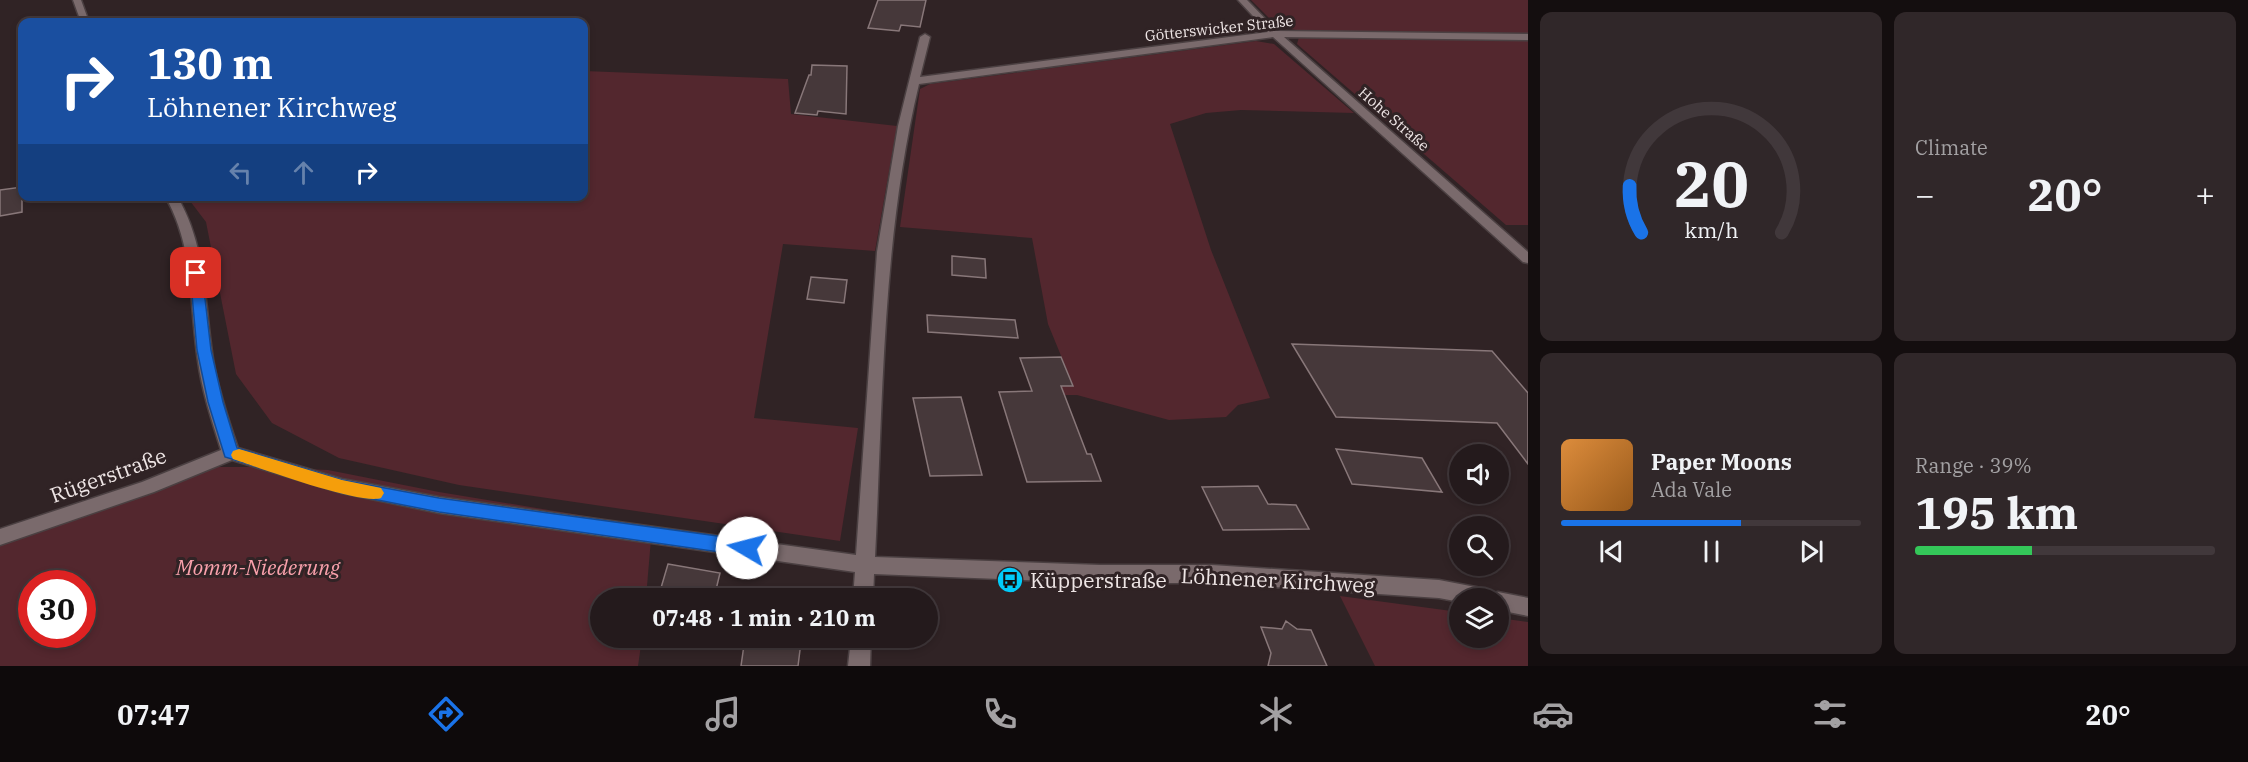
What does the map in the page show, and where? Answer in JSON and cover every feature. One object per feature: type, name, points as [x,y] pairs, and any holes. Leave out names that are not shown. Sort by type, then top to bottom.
[{"type":"street","points":[[77,0],[84,18]]},
{"type":"street","name":"Hohe Straße","points":[[1242,0],[1275,34],[1528,259]]},
{"type":"street","name":"Götterswicker Straße","points":[[915,81],[1275,34],[1528,37]]},
{"type":"street","points":[[864,588],[884,252],[903,126],[925,38]]},
{"type":"street","points":[[174,201],[188,227],[200,296],[204,350],[215,402],[231,453]]},
{"type":"street","name":"Löhnener Kirchweg","points":[[231,453],[342,486],[439,505],[866,565],[1100,574],[1212,574],[1449,591]]},
{"type":"street","name":"Rügerstraße","points":[[0,537],[148,487],[231,453]]},
{"type":"street","points":[[1509,603],[1528,607]]},
{"type":"street","points":[[859,666],[860,648]]},
{"type":"green space","points":[[1251,0],[1528,0],[1528,33],[1301,31],[1277,26]]},
{"type":"green space","points":[[1299,37],[1528,40],[1528,225],[1506,225],[1297,44]]},
{"type":"green space","points":[[1256,41],[1274,44],[1354,113],[1241,110],[1206,113],[1170,124],[1211,250],[1270,398],[1238,405],[1226,417],[1169,420],[1077,395],[1064,395],[1061,386],[1073,385],[1048,324],[1032,238],[900,227],[920,89],[930,84]]},
{"type":"green space","points":[[588,71],[788,79],[791,114],[897,126],[875,251],[783,244],[754,418],[858,428],[840,541],[459,485],[339,458],[272,423],[236,374],[206,222],[190,201],[588,201]]},
{"type":"green space","name":"Momm-Niederung","points":[[187,467],[328,470],[439,492],[652,527],[647,588],[590,588],[590,648],[641,648],[638,666],[0,666],[0,530]]},
{"type":"green space","points":[[1340,596],[1449,611],[1449,648],[1509,648],[1509,619],[1528,622],[1528,666],[1375,666]]},
{"type":"building","points":[[878,0],[926,0],[920,27],[901,25],[899,31],[868,28]]},
{"type":"building","points":[[812,65],[847,66],[846,114],[818,111],[817,115],[795,113],[809,75],[811,75]]},
{"type":"building","points":[[18,188],[18,201],[22,201],[22,212],[0,216],[0,190]]},
{"type":"building","points":[[952,256],[985,259],[986,278],[952,275]]},
{"type":"building","points":[[811,277],[847,280],[844,303],[807,299]]},
{"type":"building","points":[[927,315],[1015,320],[1018,338],[928,332]]},
{"type":"building","points":[[1292,344],[1492,351],[1528,393],[1528,464],[1497,423],[1336,417]]},
{"type":"building","points":[[1061,357],[1073,386],[1061,386],[1087,454],[1091,454],[1101,481],[1027,482],[999,392],[1032,391],[1020,358]]},
{"type":"building","points":[[961,397],[982,475],[930,476],[913,398]]},
{"type":"building","points":[[1336,449],[1422,458],[1442,492],[1352,484]]},
{"type":"building","points":[[1258,486],[1268,504],[1296,505],[1309,529],[1223,530],[1202,487]]},
{"type":"building","points":[[668,564],[720,573],[716,588],[661,588]]},
{"type":"building","points":[[1286,621],[1297,629],[1311,630],[1327,666],[1268,666],[1271,653],[1261,627],[1282,629]]},
{"type":"building","points":[[744,648],[800,648],[798,666],[741,666]]},
{"type":"slow traffic","points":[[239,455],[342,486],[375,493]]},
{"type":"place","name":"Küpperstraße","points":[[1010,580]]},
{"type":"route","points":[[196,273],[204,350],[215,402],[231,453],[342,486],[439,505],[747,548]]}]
